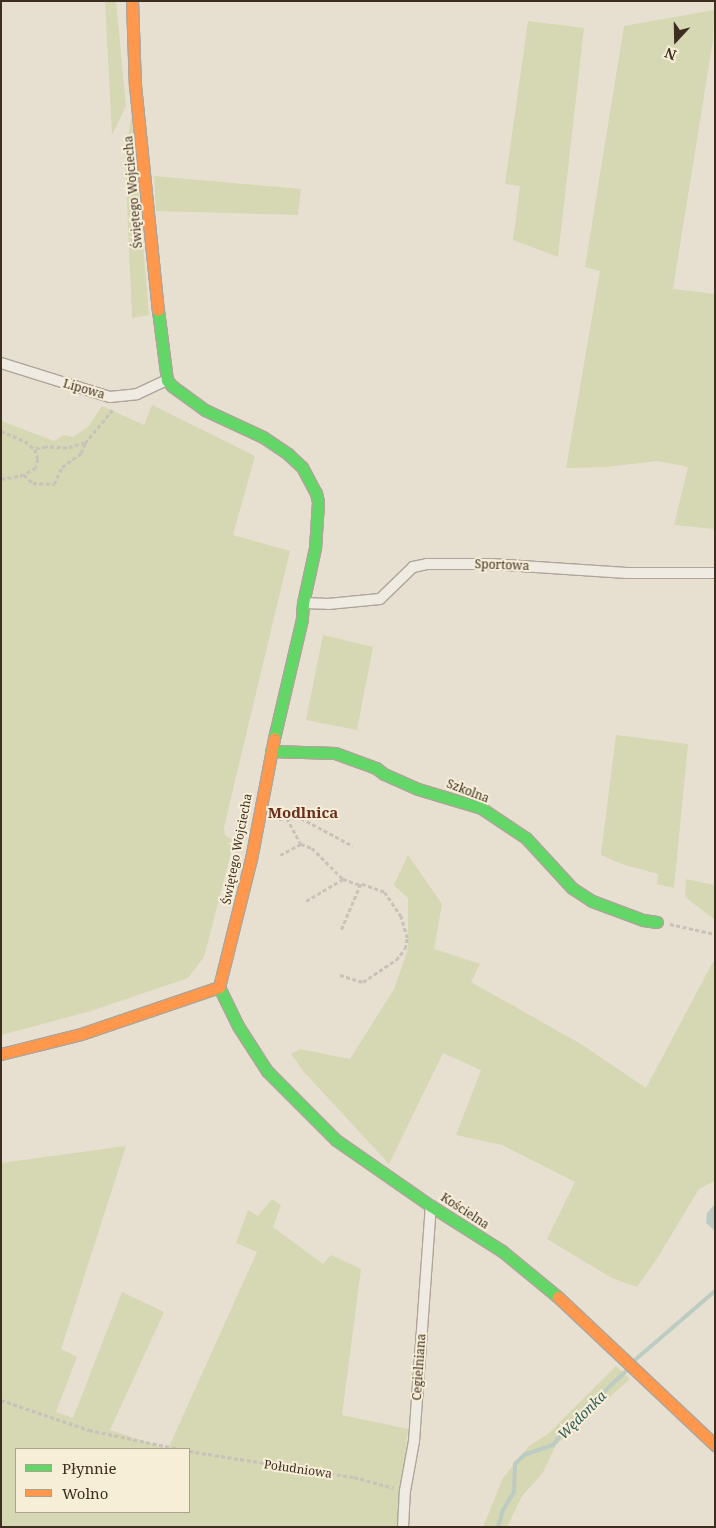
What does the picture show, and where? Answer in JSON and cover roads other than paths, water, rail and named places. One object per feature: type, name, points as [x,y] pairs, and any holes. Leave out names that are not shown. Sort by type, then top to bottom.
[{"type":"street","name":"Świętego Wojciecha","points":[[132,1],[135,85],[158,312],[167,380],[172,386],[205,410],[263,437],[288,454],[302,467],[316,493],[318,520],[316,542],[303,603],[302,619],[271,752],[251,859],[219,987]]},
{"type":"street","name":"Lipowa","points":[[1,363],[110,397],[138,394],[167,380]]},
{"type":"street","name":"Sportowa","points":[[303,603],[328,604],[380,599],[413,567],[427,564],[491,564],[627,573],[715,573]]},
{"type":"street","name":"Szkolna","points":[[271,752],[335,753],[376,768],[384,774],[418,789],[481,808],[526,838],[572,888],[592,900],[644,920],[657,922]]},
{"type":"street","points":[[1,1054],[81,1034],[126,1017],[219,987]]},
{"type":"street","name":"Kościelna","points":[[219,987],[238,1026],[267,1071],[336,1140],[431,1206],[502,1251],[542,1282],[715,1445]]},
{"type":"street","name":"Cegielniana","points":[[403,1527],[406,1491],[414,1440],[431,1206]]},
{"type":"waterway","name":"Wędonka","points":[[635,1360],[715,1291]]},
{"type":"waterway","name":"Wędonka","points":[[498,1527],[503,1510],[514,1492],[515,1464],[524,1455],[553,1445],[567,1427],[625,1372]]},
{"type":"district","name":"Modlnica","points":[[303,813]]}]
